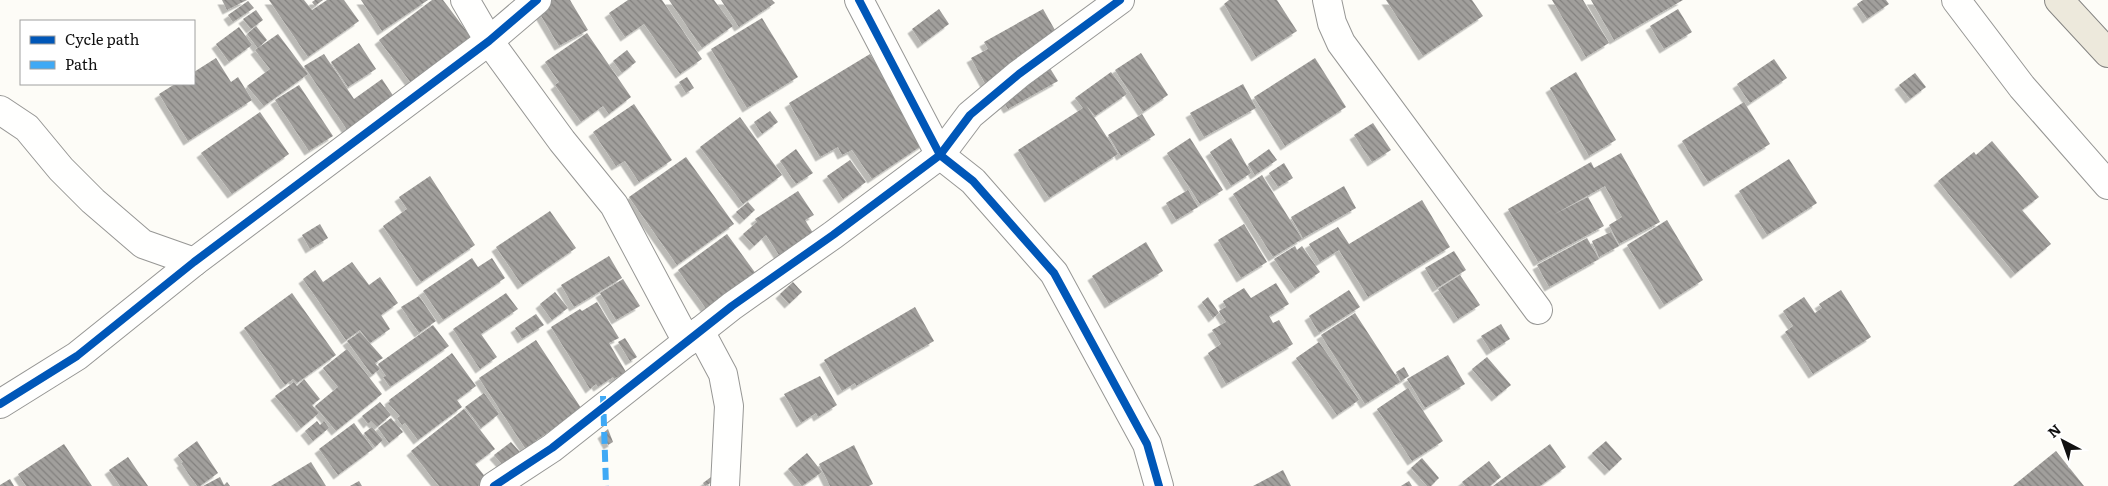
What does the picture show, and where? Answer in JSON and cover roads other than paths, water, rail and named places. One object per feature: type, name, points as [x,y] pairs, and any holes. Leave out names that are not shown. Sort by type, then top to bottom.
[{"type":"main road","points":[[2059,0],[2108,53]]},
{"type":"street","points":[[465,0],[489,41],[562,141],[614,205],[694,337],[723,374],[729,406],[725,486]]},
{"type":"street","points":[[0,404],[77,356],[194,262],[489,41],[537,0]]},
{"type":"street","points":[[858,0],[940,155],[973,181],[1054,272],[1147,444],[1160,486]]},
{"type":"street","points":[[494,486],[552,448],[732,306],[841,229],[940,155],[970,115],[1019,74],[1120,0]]},
{"type":"street","points":[[1327,0],[1332,23],[1341,43],[1538,310]]},
{"type":"street","points":[[1956,0],[2022,87],[2108,186]]},
{"type":"street","points":[[0,110],[28,128],[61,169],[86,195],[143,244],[194,262]]}]
